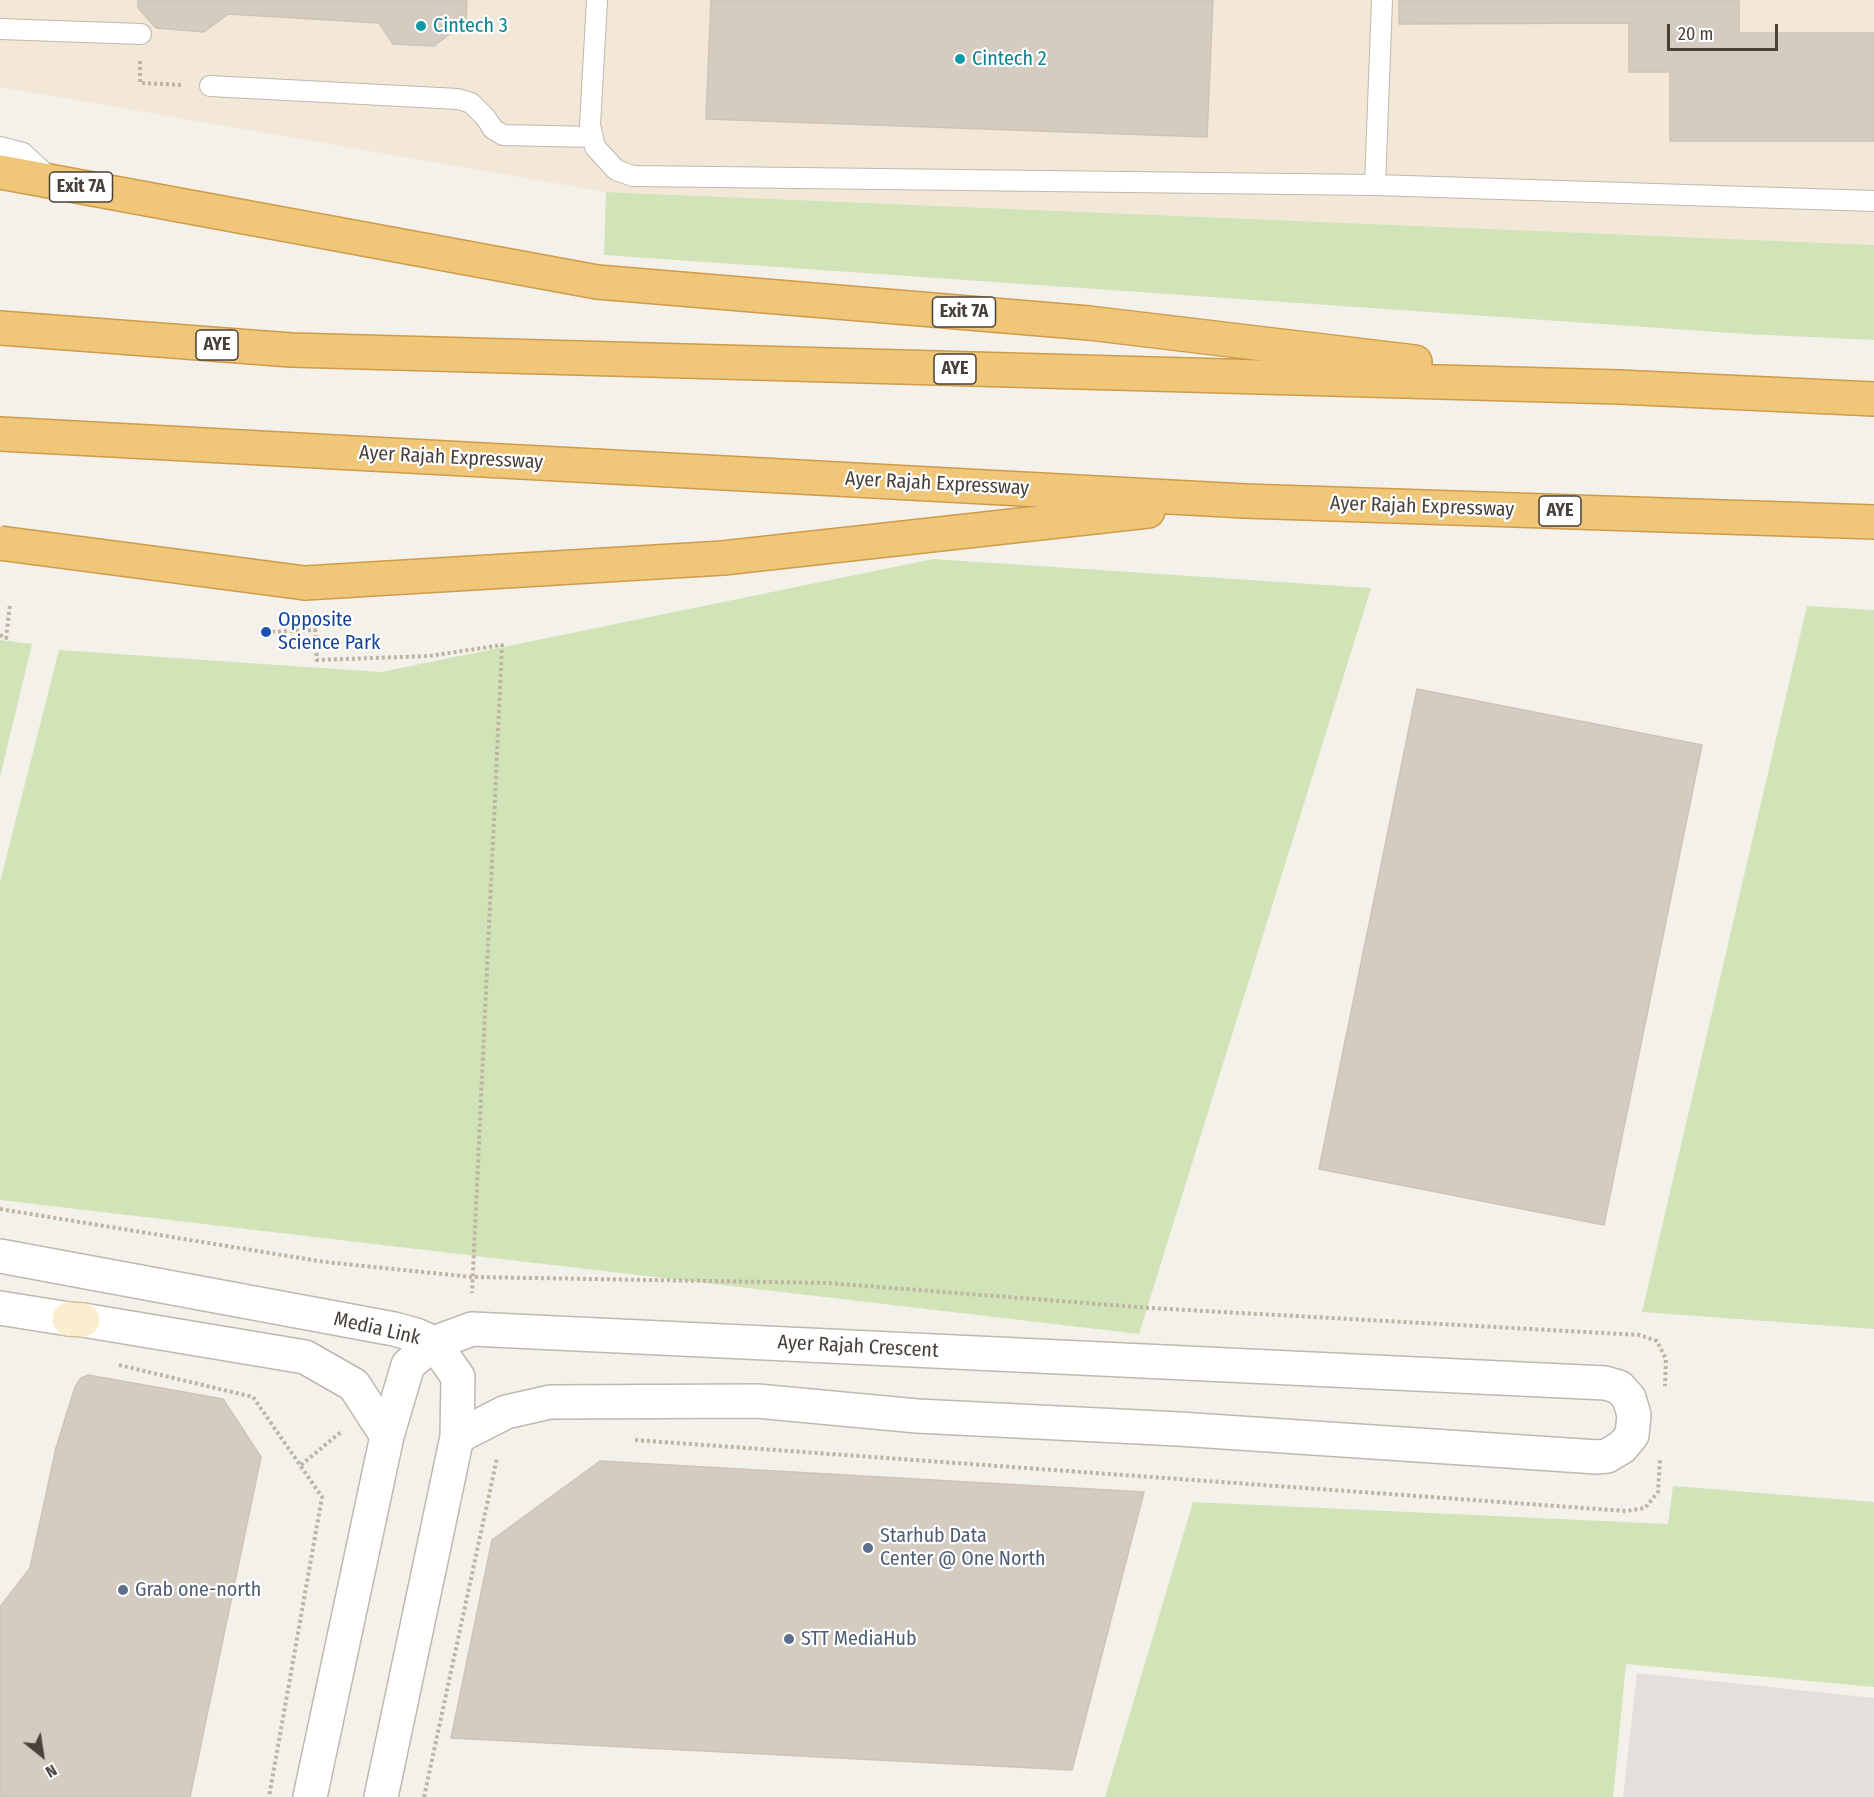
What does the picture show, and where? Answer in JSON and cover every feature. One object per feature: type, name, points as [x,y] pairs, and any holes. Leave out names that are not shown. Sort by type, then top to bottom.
[{"type":"highway","name":"Exit 7A","points":[[0,172],[597,282],[1089,323],[1619,387]]},
{"type":"highway","name":"AYE","points":[[0,328],[291,350],[1619,387],[1874,399]]},
{"type":"highway","name":"Ayer Rajah Expressway","points":[[0,434],[1245,501],[1874,522]]},
{"type":"highway","points":[[0,543],[305,584],[723,558],[1245,501]]},
{"type":"street","name":"Media Link","points":[[0,1256],[394,1329],[434,1343],[458,1377],[457,1437],[381,1797]]},
{"type":"street","points":[[0,1308],[305,1357],[354,1385],[387,1436]]},
{"type":"street","name":"Ayer Rajah Crescent","points":[[434,1343],[472,1329],[483,1329],[1605,1383],[1618,1387],[1629,1398],[1634,1415],[1632,1435],[1622,1447],[1607,1456],[1597,1457],[1179,1429],[917,1416],[757,1401],[550,1402],[506,1412],[492,1419]]},
{"type":"street","points":[[310,1797],[387,1436],[408,1365],[434,1343]]},
{"type":"street","points":[[457,1437],[492,1419]]},
{"type":"lane","points":[[597,0],[590,125],[595,147],[616,170],[633,176],[1375,185],[1874,201]]},
{"type":"lane","points":[[1375,185],[1382,0]]},
{"type":"lane","points":[[0,29],[141,34]]},
{"type":"lane","points":[[210,86],[458,99],[471,103],[493,129],[503,135],[593,137]]},
{"type":"lane","points":[[0,147],[23,153],[54,182]]},
{"type":"path","points":[[140,83],[210,86]]},
{"type":"path","points":[[0,635],[6,638],[10,605]]},
{"type":"path","points":[[0,1209],[325,1262],[472,1277],[502,645],[429,656],[317,660],[315,630],[266,632]]},
{"type":"path","points":[[118,1365],[253,1397],[322,1497],[269,1797]]},
{"type":"path","points":[[301,1465],[369,1408]]},
{"type":"path","points":[[424,1797],[502,1434],[492,1419]]},
{"type":"shaded area","points":[[0,0],[1874,0],[1874,245],[606,192],[0,87]]},
{"type":"shaded area","points":[[1637,1673],[1874,1698],[1874,1797],[1623,1797]]},
{"type":"green space","points":[[606,192],[1874,245],[1874,340],[1746,334],[604,255]]},
{"type":"green space","points":[[933,559],[1371,588],[1139,1334],[0,1200],[0,882],[59,650],[381,672]]},
{"type":"green space","points":[[1807,606],[1874,610],[1874,1329],[1642,1312]]},
{"type":"green space","points":[[0,640],[32,644],[0,777]]},
{"type":"green space","points":[[1673,1486],[1874,1502],[1874,1687],[1626,1664],[1613,1797],[1105,1797],[1193,1502],[1668,1524]]},
{"type":"building","name":"Cintech 3","points":[[138,0],[467,0],[466,21],[434,46],[393,44],[379,23],[228,14],[204,32],[156,28],[138,8]]},
{"type":"building","name":"Cintech 2","points":[[711,0],[1213,0],[1207,137],[706,119]]},
{"type":"building","points":[[1399,0],[1739,0],[1739,33],[1874,33],[1874,141],[1670,141],[1670,72],[1629,72],[1629,23],[1399,24]]},
{"type":"building","points":[[1417,689],[1702,745],[1604,1225],[1319,1169]]},
{"type":"building","name":"Grab one-north","points":[[88,1375],[223,1399],[261,1457],[190,1797],[0,1797],[0,1607],[30,1568],[56,1448],[75,1387],[81,1378]]},
{"type":"building","name":"STT MediaHub","points":[[600,1461],[1144,1492],[1072,1770],[451,1738],[492,1540]]},
{"type":"place","name":"Cintech 3","points":[[421,26]]},
{"type":"place","name":"Cintech 2","points":[[960,59]]},
{"type":"place","name":"Opposite Science Park","points":[[266,632]]},
{"type":"place","name":"Starhub Data Center @ One North","points":[[868,1548]]},
{"type":"place","name":"Grab one-north","points":[[123,1590]]},
{"type":"place","name":"STT MediaHub","points":[[789,1639]]}]
